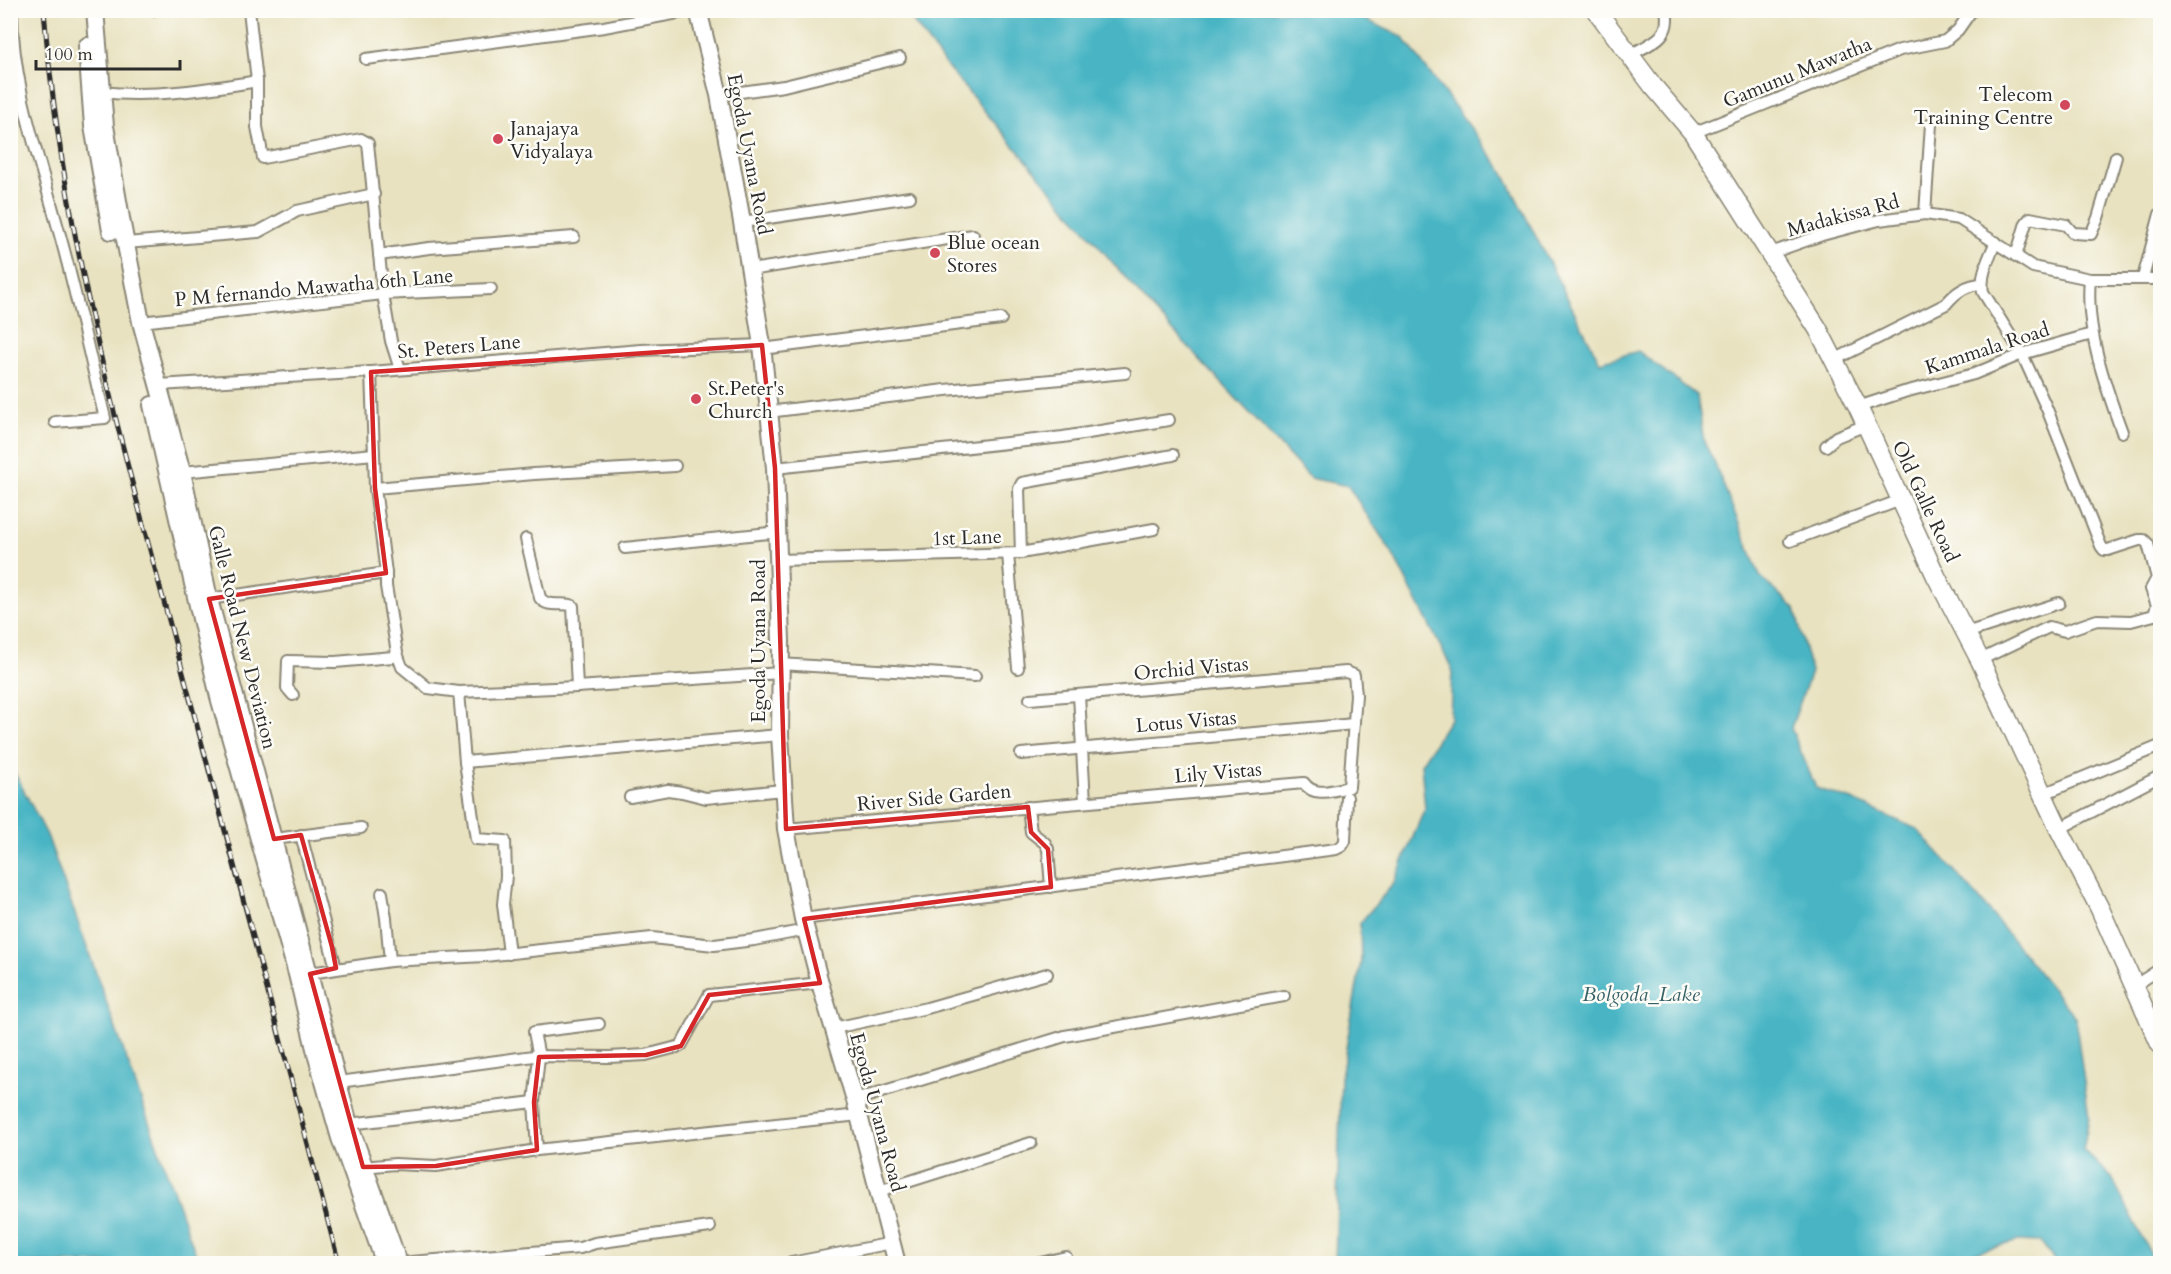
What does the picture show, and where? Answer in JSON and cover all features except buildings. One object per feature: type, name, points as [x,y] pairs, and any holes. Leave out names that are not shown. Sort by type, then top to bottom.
[{"type":"highway","name":"Old Galle Road","points":[[1596,10],[1653,86],[1693,133],[1818,329],[1980,660],[2059,829],[2100,909],[2160,1044]]},
{"type":"main road","name":"Galle Road New Deviation","points":[[84,10],[93,126],[110,226],[219,697],[303,974],[339,1082],[349,1124],[399,1263]]},
{"type":"main road","name":"Galle Road New Deviation","points":[[96,10],[105,126],[141,322],[182,472],[209,599],[274,839],[303,974],[317,1057],[340,1138],[385,1263]]},
{"type":"main road","name":"Egoda Uyana Road","points":[[696,10],[719,95],[762,347],[775,468],[779,560],[780,735],[786,828],[805,925],[857,1107],[897,1263]]},
{"type":"street","points":[[12,10],[16,95],[59,230],[105,418],[55,422]]},
{"type":"street","points":[[96,10],[153,10]]},
{"type":"street","points":[[249,10],[257,81],[257,127],[263,158],[361,139],[368,143],[383,294],[400,369]]},
{"type":"street","points":[[366,59],[604,27],[696,10]]},
{"type":"street","points":[[1630,55],[1662,36],[1667,26],[1666,10]]},
{"type":"street","name":"Gamunu Mawatha","points":[[1693,133],[1900,50],[1946,41],[1958,30],[1972,10]]},
{"type":"street","points":[[719,95],[784,86],[900,58]]},
{"type":"street","points":[[102,92],[115,94],[181,92],[257,81]]},
{"type":"street","points":[[1925,214],[1930,124]]},
{"type":"street","points":[[2016,256],[2026,223],[2030,218],[2066,225],[2073,232],[2091,234],[2116,157]]},
{"type":"street","points":[[126,243],[258,232],[297,211],[374,194]]},
{"type":"street","points":[[742,222],[910,198]]},
{"type":"street","name":"Madakissa Rd","points":[[1771,253],[1822,235],[1868,223],[1925,214],[1959,219],[2033,267],[2090,279],[2160,279]]},
{"type":"street","points":[[2143,278],[2160,214]]},
{"type":"street","points":[[750,270],[973,235]]},
{"type":"street","points":[[379,255],[429,248],[574,237]]},
{"type":"street","points":[[1980,660],[2049,627],[2065,631],[2097,620],[2131,621],[2154,615],[2157,605],[2151,589],[2157,578],[2148,544],[2144,540],[2139,540],[2108,550],[2104,550],[2101,546],[2047,409],[2022,354],[1983,292],[1982,284],[1988,257],[1996,242]]},
{"type":"street","points":[[2090,279],[2088,299],[2092,334],[2122,432]]},
{"type":"street","points":[[1834,360],[1946,304],[1964,289],[1974,284],[1982,284]]},
{"type":"street","name":"P M fernando Mawatha 6th Lane","points":[[141,322],[383,294],[491,289]]},
{"type":"street","name":"St. Peters Lane","points":[[159,385],[371,372],[642,350],[762,347],[1001,320]]},
{"type":"street","name":"Kammala Road","points":[[1858,407],[1904,392],[1974,374],[2022,354],[2092,334]]},
{"type":"street","points":[[371,372],[375,488],[386,586],[397,653],[402,667],[428,688],[459,692],[578,687],[780,669],[975,676]]},
{"type":"street","points":[[768,412],[945,390],[1125,373]]},
{"type":"street","points":[[775,468],[1063,437],[1169,420]]},
{"type":"street","points":[[1826,446],[1836,437],[1866,425]]},
{"type":"street","points":[[182,472],[374,454]]},
{"type":"street","points":[[1021,553],[1019,489],[1022,483],[1173,455]]},
{"type":"street","points":[[375,488],[534,474],[675,466]]},
{"type":"street","points":[[1791,541],[1901,500]]},
{"type":"street","name":"1st Lane","points":[[779,560],[1021,553],[1154,529]]},
{"type":"street","points":[[625,548],[778,532]]},
{"type":"street","points":[[526,539],[543,602],[573,606],[578,687]]},
{"type":"street","points":[[1008,554],[1018,668]]},
{"type":"street","points":[[209,599],[386,573]]},
{"type":"street","points":[[1966,633],[2059,603]]},
{"type":"street","points":[[293,695],[287,687],[288,661],[367,660],[393,657],[397,653]]},
{"type":"street","name":"Orchid Vistas","points":[[1030,699],[1346,672],[1354,675],[1356,695],[1354,724]]},
{"type":"street","points":[[459,692],[465,762],[476,839],[505,841],[506,876],[503,904],[509,954]]},
{"type":"street","points":[[1079,695],[1085,802]]},
{"type":"street","points":[[303,974],[390,961],[509,954],[652,938],[714,945],[754,940],[805,925],[1051,886],[1336,849],[1345,841],[1354,724]]},
{"type":"street","name":"Lotus Vistas","points":[[1021,754],[1354,724]]},
{"type":"street","points":[[465,762],[780,735]]},
{"type":"street","points":[[2043,794],[2160,746]]},
{"type":"street","points":[[2059,829],[2160,776]]},
{"type":"street","name":"Lily Vistas","points":[[1085,802],[1304,783],[1308,790],[1314,792],[1348,792]]},
{"type":"street","points":[[630,797],[668,790],[706,798],[782,790]]},
{"type":"street","name":"River Side Garden","points":[[786,828],[1085,802]]},
{"type":"street","points":[[1028,807],[1031,832],[1045,843],[1048,849],[1051,886]]},
{"type":"street","points":[[274,839],[362,828]]},
{"type":"street","points":[[301,835],[336,968]]},
{"type":"street","points":[[382,893],[390,961]]},
{"type":"street","points":[[2134,986],[2160,969]]},
{"type":"street","points":[[834,1028],[927,1008],[1047,974]]},
{"type":"street","points":[[339,1082],[539,1057],[646,1055],[681,1046],[709,995],[820,983]]},
{"type":"street","points":[[363,1167],[395,1164],[436,1166],[537,1150],[857,1107],[1065,1036],[1284,996]]},
{"type":"street","points":[[537,1150],[534,1102],[539,1057],[534,1032],[599,1024]]},
{"type":"street","points":[[349,1124],[534,1102]]},
{"type":"street","points":[[879,1191],[1031,1143]]},
{"type":"street","points":[[399,1263],[580,1248],[596,1242],[710,1227]]},
{"type":"street","points":[[786,1263],[892,1242]]},
{"type":"street","points":[[1036,1263],[1066,1257]]},
{"type":"highlighted area","points":[[762,345],[775,468],[786,829],[1028,807],[1031,832],[1048,849],[1051,887],[804,919],[820,983],[709,995],[681,1046],[646,1055],[539,1057],[534,1102],[537,1150],[436,1166],[363,1167],[310,974],[336,968],[332,947],[301,835],[274,839],[209,599],[386,573],[375,488],[371,372]]},
{"type":"water","name":"Bolgoda_Lake","points":[[905,11],[1347,11],[1403,37],[1502,170],[1600,362],[1638,351],[1697,396],[1704,442],[1760,576],[1795,609],[1811,672],[1791,728],[1816,788],[1852,800],[1917,829],[1977,896],[2075,1017],[2089,1117],[2083,1150],[2112,1178],[2155,1263],[2056,1263],[2041,1242],[2019,1241],[1932,1264],[1335,1263],[1341,1077],[1361,962],[1360,923],[1394,883],[1425,808],[1421,764],[1450,719],[1452,669],[1392,553],[1348,486],[1310,478],[1140,295],[944,63]]},
{"type":"water","points":[[10,764],[47,835],[199,1263],[11,1263]]},
{"type":"railway","points":[[44,10],[52,91],[64,172],[114,413],[339,1264]]},
{"type":"place","name":"Telecom Training Centre","points":[[2065,105]]},
{"type":"place","name":"Janajaya Vidyalaya","points":[[498,139]]},
{"type":"place","name":"Blue ocean Stores","points":[[935,253]]},
{"type":"place","name":"St.Peter's Church","points":[[696,399]]}]
